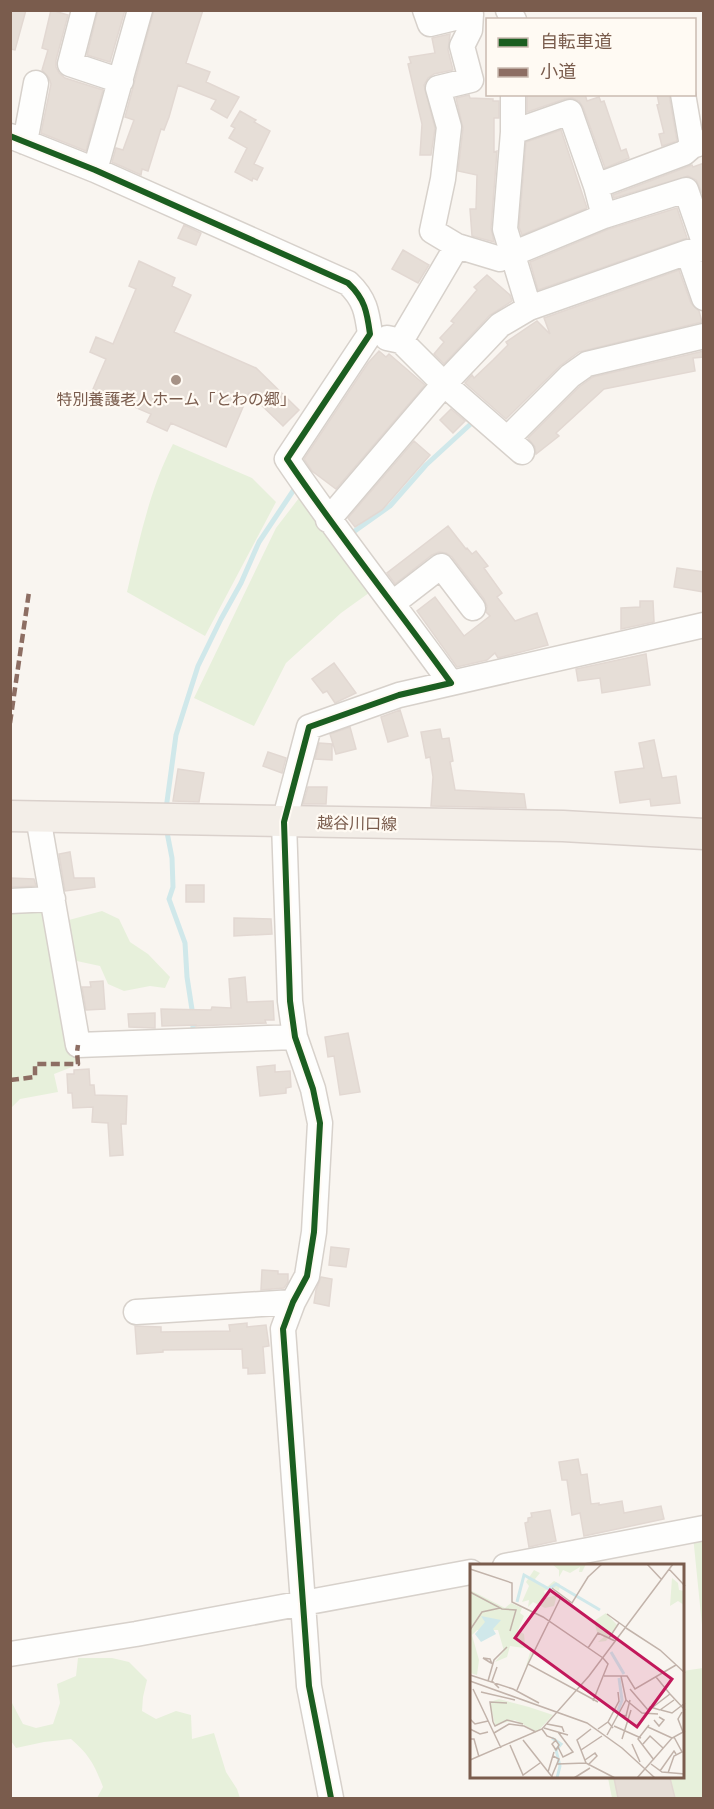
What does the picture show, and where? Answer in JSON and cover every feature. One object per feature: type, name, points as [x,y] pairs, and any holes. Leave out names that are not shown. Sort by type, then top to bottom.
[{"type":"main road","name":"越谷川口線","points":[[24,817],[563,826],[704,834]]},
{"type":"street","points":[[84,10],[70,64],[121,81]]},
{"type":"street","points":[[95,170],[140,10]]},
{"type":"street","points":[[425,10],[430,24],[475,12]]},
{"type":"street","points":[[475,12],[470,30],[462,45],[471,80],[438,87],[449,127],[443,179],[432,231],[457,246],[500,259],[604,216],[686,190],[698,247],[704,298]]},
{"type":"street","points":[[36,83],[18,139],[95,170],[348,283],[359,293],[367,310],[370,334],[287,459],[328,520],[451,682]]},
{"type":"street","points":[[513,96],[513,132],[505,229],[529,308]]},
{"type":"street","points":[[596,186],[684,153],[698,144],[684,96]]},
{"type":"street","points":[[513,132],[570,112],[604,216]]},
{"type":"street","points":[[401,341],[457,246]]},
{"type":"street","points":[[328,520],[444,384],[500,326],[529,308],[698,247]]},
{"type":"street","points":[[370,334],[401,341],[444,384],[515,446],[570,376],[586,364],[704,336]]},
{"type":"street","points":[[393,603],[441,566],[473,608]]},
{"type":"street","points":[[331,1798],[309,1686],[283,1329],[293,1302],[307,1276],[315,1232],[320,1123],[313,1089],[295,1037],[290,1001],[284,822],[309,727],[399,695],[704,625]]},
{"type":"street","points":[[24,817],[52,899],[78,1045],[295,1037]]},
{"type":"street","points":[[10,901],[52,899]]},
{"type":"street","points":[[136,1311],[293,1302]]},
{"type":"street","points":[[515,1564],[704,1528]]},
{"type":"street","points":[[10,1654],[470,1572]]},
{"type":"green space","points":[[173,444],[252,478],[276,502],[205,636],[127,592],[151,498]]},
{"type":"green space","points":[[299,498],[373,590],[341,613],[286,663],[254,726],[194,698],[276,528]]},
{"type":"green space","points":[[41,904],[69,920],[102,911],[119,919],[130,942],[148,954],[170,977],[165,988],[150,986],[124,991],[108,984],[100,966],[72,960],[70,1040],[76,1060],[72,1067],[54,1074],[58,1092],[20,1099],[11,1108],[11,905]]},
{"type":"green space","points":[[703,1534],[704,1576],[702,1577],[703,1635],[693,1536]]},
{"type":"green space","points":[[78,1658],[112,1658],[129,1662],[147,1680],[142,1711],[156,1719],[176,1711],[191,1715],[192,1739],[214,1733],[226,1772],[240,1798],[97,1798],[103,1787],[97,1773],[87,1755],[71,1739],[16,1748],[11,1741],[11,1703],[23,1724],[36,1728],[53,1724],[60,1703],[57,1684],[76,1676]]},
{"type":"green space","points":[[703,1668],[703,1798],[612,1798],[608,1779],[684,1779],[684,1671]]},
{"type":"building","points":[[10,10],[26,10],[15,50],[10,49]]},
{"type":"building","points":[[51,10],[68,15],[56,60],[59,73],[65,78],[103,90],[86,151],[41,133],[51,84],[42,70],[48,50],[42,48]]},
{"type":"building","points":[[98,10],[125,10],[110,62],[87,55]]},
{"type":"building","points":[[154,10],[203,10],[186,63],[210,72],[206,82],[239,97],[227,118],[211,109],[216,100],[178,85],[169,117],[164,130],[161,129],[148,171],[142,169],[141,175],[112,162],[116,148],[123,150],[134,120],[125,117]]},
{"type":"building","points":[[450,34],[448,50],[453,70],[434,74],[424,85],[435,128],[431,155],[420,155],[422,124],[408,64],[411,63],[409,57],[435,53],[432,38]]},
{"type":"building","points":[[469,95],[470,98],[499,101],[499,118],[494,118],[494,152],[497,151],[491,228],[494,242],[472,236],[470,209],[476,209],[477,175],[458,171],[463,128],[456,98]]},
{"type":"building","points":[[527,96],[586,96],[587,101],[599,97],[601,102],[604,101],[621,151],[626,149],[629,158],[605,168],[579,101],[572,98],[565,99],[527,112]]},
{"type":"building","points":[[657,96],[669,96],[677,141],[662,146],[659,134],[664,133],[657,105],[659,104]]},
{"type":"building","points":[[240,111],[270,131],[254,164],[263,168],[257,180],[253,178],[252,181],[235,172],[247,148],[229,138],[235,128],[231,126]]},
{"type":"building","points":[[561,130],[587,208],[522,235],[519,227],[526,142]]},
{"type":"building","points":[[704,163],[704,197],[696,180],[688,176],[614,198],[613,195],[692,165],[693,167]]},
{"type":"building","points":[[677,208],[687,238],[538,290],[530,262],[609,229]]},
{"type":"building","points":[[184,225],[201,233],[196,245],[178,238]]},
{"type":"building","points":[[403,250],[429,265],[418,283],[392,269]]},
{"type":"building","name":"特別養護老人ホーム「とわの郷」","points":[[139,261],[175,278],[172,286],[191,295],[174,332],[256,368],[299,410],[283,426],[249,393],[226,447],[171,423],[167,431],[147,422],[151,414],[93,389],[106,359],[90,352],[96,337],[113,344],[136,289],[129,286]]},
{"type":"building","points":[[679,270],[691,303],[699,311],[702,322],[579,352],[560,366],[506,419],[465,383],[472,375],[474,378],[508,345],[506,342],[537,321],[550,334],[544,318]]},
{"type":"building","points":[[487,275],[510,295],[512,301],[490,315],[444,364],[434,354],[444,342],[440,338],[454,323],[451,321],[477,290],[474,287]]},
{"type":"building","points":[[379,351],[386,357],[389,354],[425,385],[336,489],[312,471],[304,459],[368,363]]},
{"type":"building","points":[[704,351],[704,357],[693,358],[695,371],[604,389],[556,433],[559,436],[536,454],[535,447],[528,438],[579,387],[593,377]]},
{"type":"building","points":[[451,409],[465,421],[453,433],[440,420]]},
{"type":"building","points":[[414,441],[430,455],[382,510],[355,527],[348,518]]},
{"type":"building","points":[[448,526],[466,549],[472,554],[476,551],[488,566],[484,568],[502,593],[497,597],[515,621],[537,613],[548,645],[498,658],[495,653],[487,660],[457,667],[417,611],[435,597],[464,636],[490,616],[486,612],[487,606],[484,599],[452,557],[446,553],[439,552],[432,555],[395,584],[387,573]]},
{"type":"building","points":[[677,568],[704,572],[704,592],[674,587]]},
{"type":"building","points":[[640,601],[653,601],[654,622],[621,629],[621,608],[640,607]]},
{"type":"building","points":[[646,654],[650,685],[602,693],[600,678],[578,681],[576,669]]},
{"type":"building","points":[[334,663],[356,693],[335,703],[327,691],[323,693],[312,679]]},
{"type":"building","points":[[400,710],[408,736],[388,742],[381,717]]},
{"type":"building","points":[[350,727],[356,749],[336,754],[330,734]]},
{"type":"building","points":[[440,729],[442,739],[449,738],[455,790],[524,794],[526,808],[431,806],[433,777],[430,757],[426,758],[421,732]]},
{"type":"building","points":[[654,740],[662,778],[676,776],[680,803],[651,806],[650,799],[620,803],[615,772],[644,768],[639,743]]},
{"type":"building","points":[[319,743],[332,744],[332,760],[315,759]]},
{"type":"building","points":[[268,752],[286,758],[282,773],[263,766]]},
{"type":"building","points":[[178,769],[204,773],[199,802],[173,801]]},
{"type":"building","points":[[308,787],[327,787],[326,804],[303,804]]},
{"type":"building","points":[[70,852],[74,878],[94,878],[95,887],[65,891],[59,854]]},
{"type":"building","points":[[10,878],[34,879],[36,886],[10,887]]},
{"type":"building","points":[[186,885],[204,885],[204,902],[186,902]]},
{"type":"building","points":[[234,918],[271,919],[272,934],[234,936]]},
{"type":"building","points":[[245,977],[247,1002],[273,1001],[274,1020],[265,1020],[266,1023],[162,1026],[161,1009],[231,1008],[229,979]]},
{"type":"building","points":[[103,981],[105,1009],[86,1010],[82,987],[91,987],[90,982]]},
{"type":"building","points":[[155,1013],[155,1028],[129,1027],[128,1014]]},
{"type":"building","points":[[348,1033],[360,1092],[340,1095],[334,1056],[328,1057],[325,1037]]},
{"type":"building","points":[[275,1065],[275,1072],[290,1071],[291,1087],[286,1088],[286,1093],[260,1096],[257,1067]]},
{"type":"building","points":[[89,1069],[90,1085],[94,1085],[95,1095],[127,1096],[126,1124],[121,1124],[123,1155],[110,1156],[108,1123],[92,1122],[93,1107],[73,1108],[72,1093],[68,1093],[67,1074],[74,1074],[74,1070]]},
{"type":"building","points":[[331,1247],[349,1249],[346,1267],[329,1265]]},
{"type":"building","points":[[262,1270],[288,1274],[288,1282],[284,1288],[261,1290]]},
{"type":"building","points":[[321,1277],[332,1279],[329,1306],[314,1303]]},
{"type":"building","points":[[247,1323],[247,1327],[266,1325],[269,1346],[263,1347],[265,1373],[248,1374],[248,1368],[243,1368],[242,1349],[163,1350],[163,1352],[137,1354],[135,1326],[161,1327],[161,1332],[230,1331],[229,1325]]},
{"type":"building","points":[[578,1459],[581,1475],[587,1474],[591,1504],[622,1501],[624,1513],[661,1506],[664,1519],[584,1536],[580,1513],[572,1515],[567,1480],[562,1480],[559,1462]]},
{"type":"building","points":[[550,1510],[556,1541],[529,1547],[525,1523],[528,1522],[528,1518],[532,1517],[531,1513]]},
{"type":"building","points":[[614,1779],[670,1779],[675,1798],[618,1798]]},
{"type":"waterway","points":[[350,531],[352,533],[390,506],[426,465],[475,420]]},
{"type":"waterway","points":[[166,809],[176,735],[198,666],[241,583],[259,542],[297,485]]},
{"type":"waterway","points":[[166,827],[172,858],[173,887],[169,899],[185,943],[193,1034]]},
{"type":"marked path","points":[[10,723],[29,592]]},
{"type":"marked path","points":[[10,1080],[35,1077],[35,1064],[78,1064],[78,1045]]},
{"type":"cycle path","points":[[10,136],[95,170],[348,283],[354,289],[364,306],[370,334],[287,459],[451,683],[399,695],[309,727],[284,822],[290,1001],[295,1037],[313,1089],[320,1123],[314,1232],[307,1276],[293,1302],[283,1329],[309,1686],[331,1798]]},
{"type":"place","name":"特別養護老人ホーム「とわの郷」","points":[[176,380]]}]
